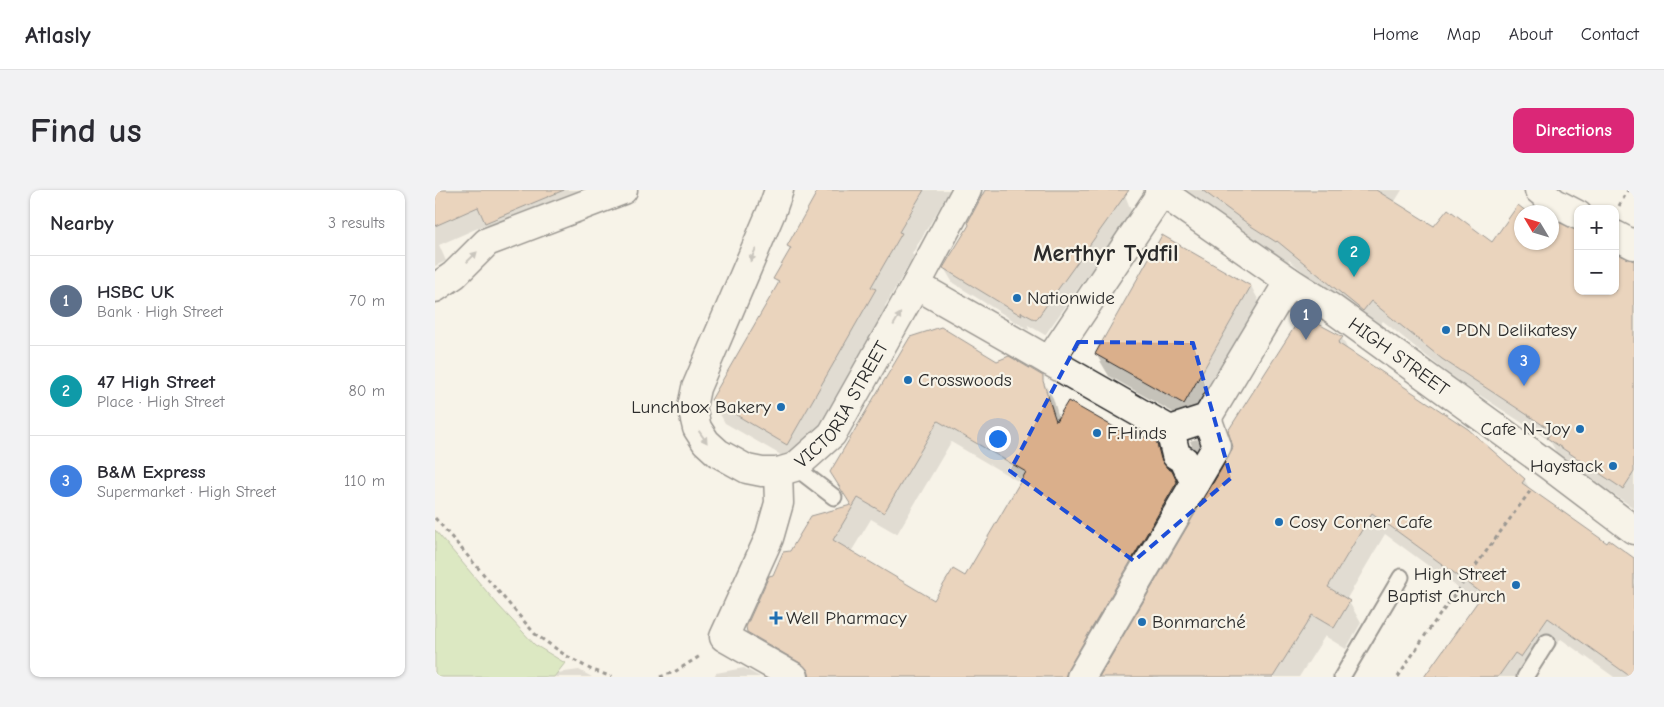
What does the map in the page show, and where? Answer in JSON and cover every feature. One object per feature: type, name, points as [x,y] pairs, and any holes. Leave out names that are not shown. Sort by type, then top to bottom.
[{"type":"street","points":[[435,288],[454,275],[487,242],[623,190]]},
{"type":"street","name":"VICTORIA STREET","points":[[776,200],[696,388],[692,407],[697,428],[706,442],[719,453],[747,469],[762,472],[787,469],[832,434],[916,286],[967,190]]},
{"type":"street","points":[[1539,190],[1555,203],[1574,213]]},
{"type":"street","points":[[1049,361],[1161,191]]},
{"type":"street","name":"HIGH STREET","points":[[1161,191],[1289,281],[1330,307],[1548,465],[1634,530]]},
{"type":"street","points":[[1619,227],[1634,245]]},
{"type":"street","points":[[1170,430],[1207,418],[1289,281]]},
{"type":"street","points":[[916,286],[1170,430],[1176,454],[1190,471]]},
{"type":"street","points":[[1081,677],[1190,471],[1217,446],[1207,418]]},
{"type":"street","points":[[787,469],[769,538],[724,637],[794,677]]},
{"type":"lane","points":[[787,469],[834,497]]},
{"type":"lane","points":[[1343,677],[1401,577]]},
{"type":"lane","points":[[1525,677],[1547,642]]},
{"type":"path","points":[[1619,215],[1628,190]]},
{"type":"path","points":[[1398,677],[1428,631],[1548,465]]},
{"type":"path","points":[[435,518],[535,634],[565,655],[590,669],[612,677]]},
{"type":"path","points":[[660,677],[676,671],[711,649],[724,637]]},
{"type":"highlighted area","points":[[1078,342],[1193,343],[1231,478],[1134,561],[1010,471]]},
{"type":"green space","points":[[435,530],[498,605],[535,645],[565,663],[554,677],[435,677]]},
{"type":"building","points":[[435,190],[564,190],[485,223],[478,207],[435,226]]},
{"type":"building","points":[[818,190],[924,190],[899,232],[902,233],[871,287],[876,289],[787,445],[711,400],[779,282],[773,279],[791,248],[787,246]]},
{"type":"building","points":[[985,190],[1129,190],[1036,320],[1021,312],[1022,316],[943,268],[969,225],[968,222]]},
{"type":"building","points":[[1202,190],[1376,190],[1434,226],[1448,209],[1492,242],[1514,211],[1514,250],[1559,250],[1559,222],[1574,229],[1574,295],[1619,295],[1619,255],[1634,261],[1634,472],[1623,489],[1547,438],[1552,431],[1442,359],[1371,301],[1363,311],[1277,241],[1251,226]]},
{"type":"building","points":[[1162,235],[1251,286],[1184,404],[1095,354]]},
{"type":"building","points":[[1311,320],[1343,337],[1338,343],[1468,429],[1525,479],[1522,483],[1607,543],[1609,540],[1634,558],[1634,677],[1631,677],[1548,618],[1521,657],[1515,653],[1498,677],[1424,677],[1483,594],[1372,513],[1328,587],[1350,601],[1334,628],[1312,615],[1273,677],[1099,677],[1230,454],[1233,447],[1228,431],[1297,323]]},
{"type":"building","points":[[941,327],[997,361],[1009,356],[1043,376],[1056,421],[1068,401],[1135,439],[1149,436],[1156,440],[1161,459],[1167,468],[1172,471],[1177,482],[1065,677],[810,677],[808,670],[802,664],[747,632],[746,627],[769,576],[773,575],[783,552],[790,551],[811,516],[851,505],[830,472],[910,337]],"holes":[[[938,421],[1026,472],[965,576],[953,569],[934,600],[833,540],[858,498],[884,513]]]},
{"type":"place","name":"47 High Street","points":[[1354,277]]},
{"type":"place","name":"Nationwide","points":[[1017,298]]},
{"type":"place","name":"PDN Delikatesy","points":[[1446,330]]},
{"type":"place","name":"HSBC UK","points":[[1306,340]]},
{"type":"place","name":"Crosswoods","points":[[908,380]]},
{"type":"place","name":"B&M Express","points":[[1524,386]]},
{"type":"place","name":"Lunchbox Bakery","points":[[781,407]]},
{"type":"place","name":"Cafe N-Joy","points":[[1580,429]]},
{"type":"place","name":"F.Hinds","points":[[1097,433]]},
{"type":"place","name":"Haystack","points":[[1613,466]]},
{"type":"place","name":"Cosy Corner Cafe","points":[[1279,522]]},
{"type":"place","name":"High Street Baptist Church","points":[[1516,585]]},
{"type":"place","name":"Well Pharmacy","points":[[776,618]]},
{"type":"place","name":"Bonmarché","points":[[1142,622]]},
{"type":"district","name":"Merthyr Tydfil","points":[[1106,253]]}]
